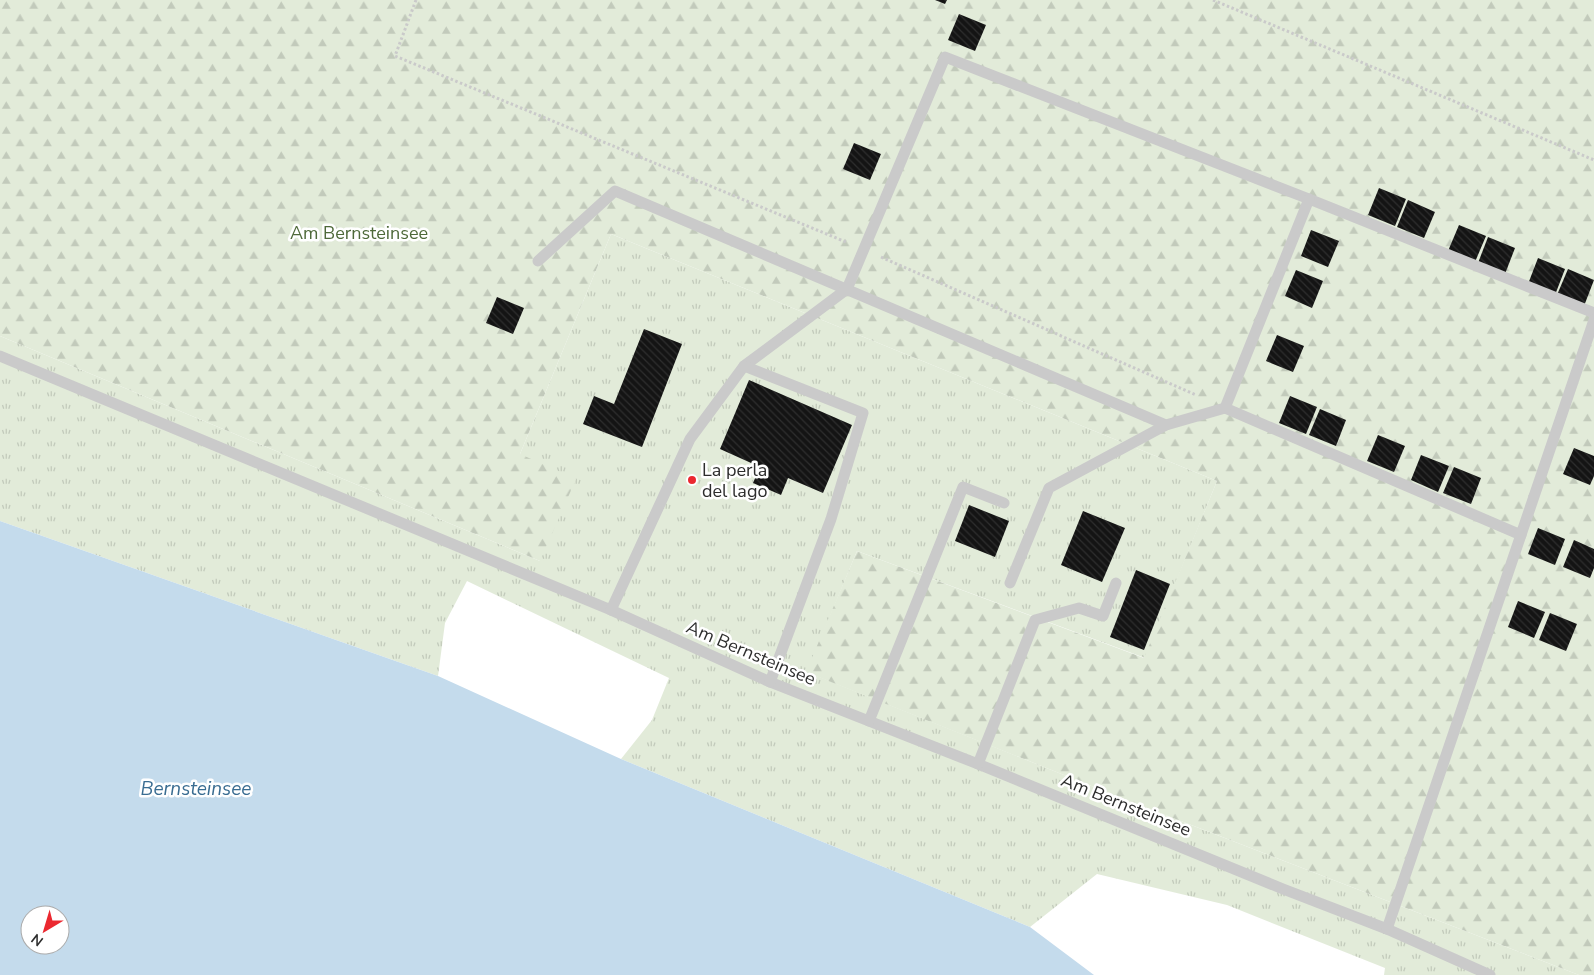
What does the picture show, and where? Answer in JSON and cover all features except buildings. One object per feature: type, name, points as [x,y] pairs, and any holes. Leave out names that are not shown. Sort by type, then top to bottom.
[{"type":"lane","points":[[611,610],[690,438],[744,366],[847,289],[945,58],[1309,199],[1594,313]]},
{"type":"lane","points":[[538,261],[615,191],[1166,425]]},
{"type":"lane","points":[[1225,408],[1309,199]]},
{"type":"lane","points":[[1386,929],[1594,320]]},
{"type":"lane","name":"Am Bernsteinsee","points":[[0,356],[611,610],[770,682],[1386,929],[1490,975]]},
{"type":"lane","points":[[744,366],[864,413],[831,519],[770,682]]},
{"type":"lane","points":[[1010,583],[1049,488],[1166,425],[1225,408],[1521,535]]},
{"type":"lane","points":[[869,721],[963,487],[1004,503]]},
{"type":"lane","points":[[978,764],[1034,620],[1079,608],[1103,616],[1116,583]]},
{"type":"path","points":[[416,0],[395,56],[864,250],[1225,408]]},
{"type":"path","points":[[1213,0],[1594,160]]},
{"type":"green space","name":"Am Bernsteinsee","points":[[0,0],[1594,0],[1594,975],[1579,975],[1124,799],[806,672],[857,551],[1144,658],[1217,481],[611,234],[520,454],[576,479],[540,561],[0,336]]},
{"type":"green space","points":[[611,234],[1217,481],[1145,658],[857,551],[807,672],[1124,799],[1579,975],[1384,975],[1385,968],[1227,905],[1097,874],[1030,927],[621,759],[652,720],[669,678],[467,581],[445,623],[438,676],[0,521],[0,336],[540,561],[520,454]]},
{"type":"water","name":"Bernsteinsee","points":[[0,521],[438,676],[621,759],[1030,927],[1094,975],[0,975]]},
{"type":"place","name":"La perla del lago","points":[[692,480]]}]
